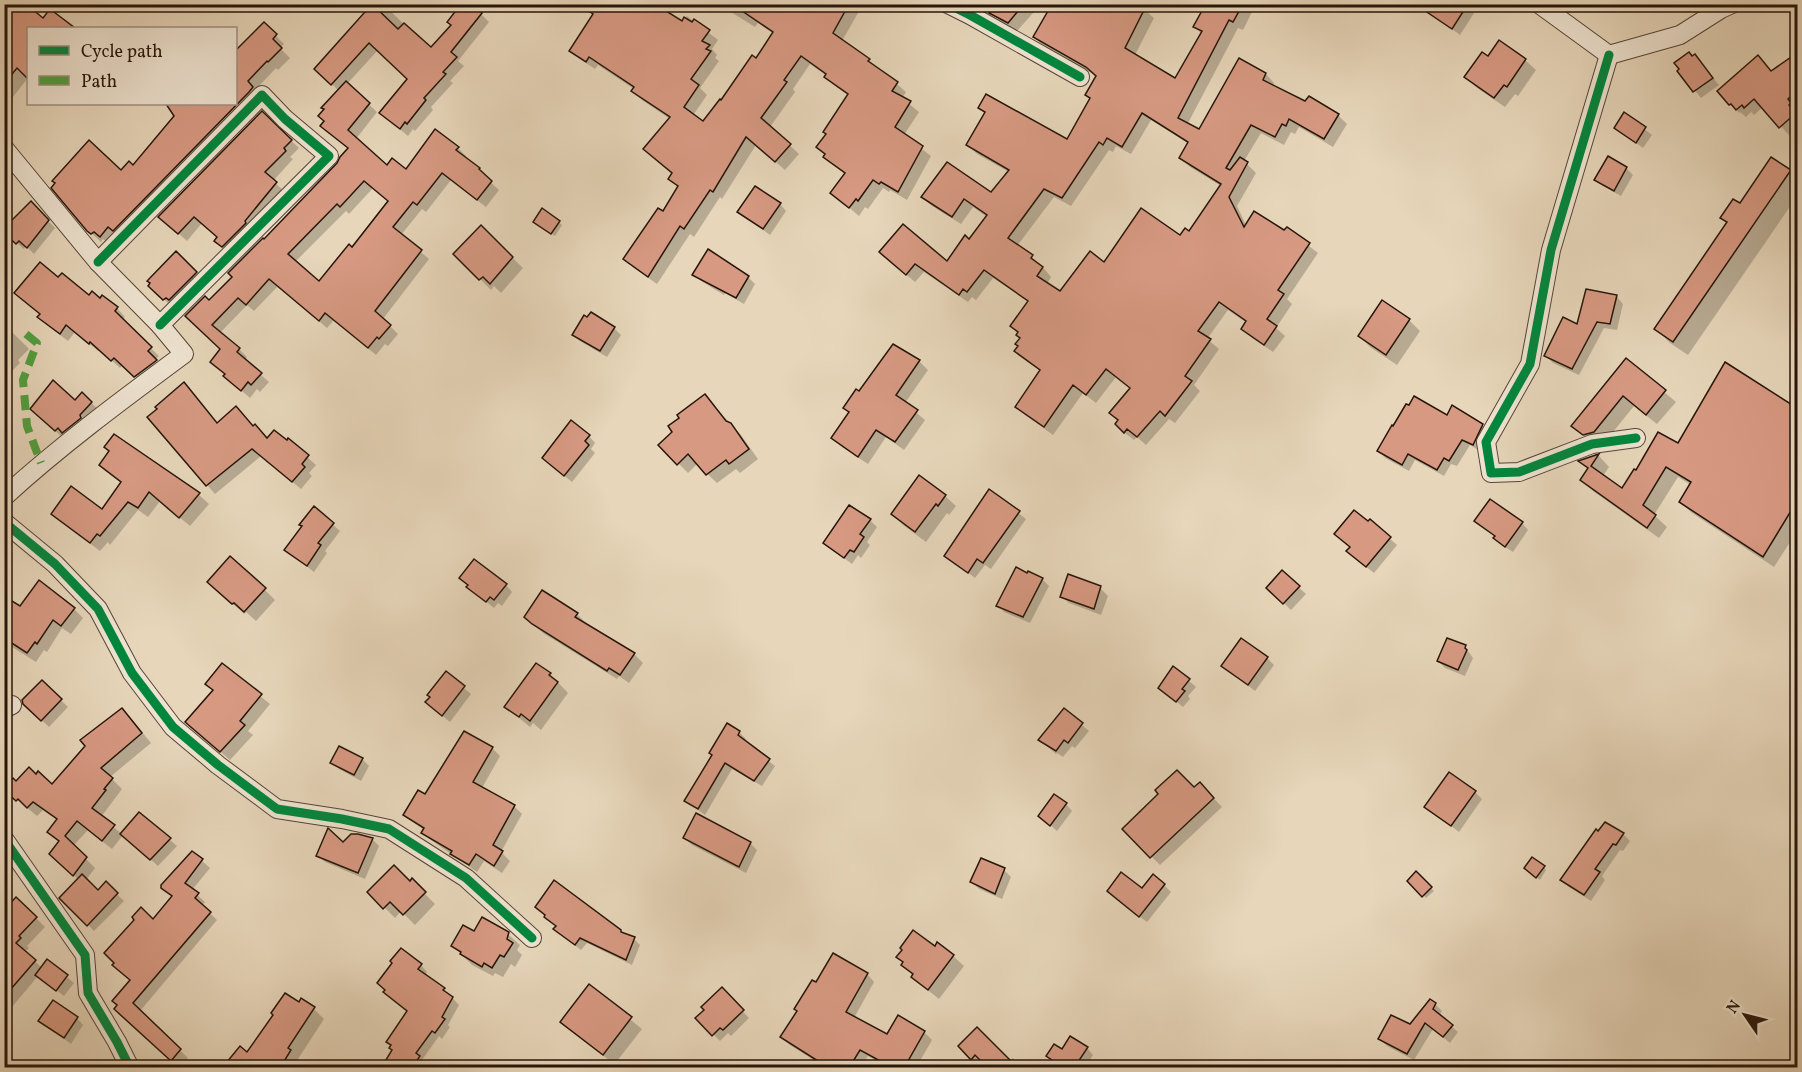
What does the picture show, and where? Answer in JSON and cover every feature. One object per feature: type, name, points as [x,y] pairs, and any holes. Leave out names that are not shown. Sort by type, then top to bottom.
[{"type":"street","points":[[948,4],[1080,77]]},
{"type":"street","points":[[1539,4],[1609,55]]},
{"type":"street","points":[[1609,55],[1680,35],[1732,4]]},
{"type":"street","points":[[1609,55],[1551,250],[1530,364],[1486,442],[1491,473],[1520,472],[1592,444],[1636,438]]},
{"type":"street","points":[[98,262],[262,95],[285,119],[329,156],[160,325]]},
{"type":"street","points":[[4,148],[98,262],[160,325],[184,354],[94,420],[4,497]]},
{"type":"street","points":[[4,522],[55,564],[98,609],[132,674],[172,727],[218,765],[277,809],[389,829],[466,878],[532,938]]},
{"type":"street","points":[[4,839],[85,955],[88,993],[130,1068]]},
{"type":"building","points":[[4,4],[26,4],[43,18],[50,9],[74,27],[27,27],[27,78],[17,68],[4,84]]},
{"type":"building","points":[[372,4],[398,29],[404,23],[431,47],[451,25],[447,22],[461,4],[471,4],[482,13],[451,52],[457,57],[443,72],[446,74],[424,98],[426,100],[407,124],[405,122],[400,129],[379,113],[407,79],[369,43],[331,85],[314,69]]},
{"type":"building","points":[[578,4],[655,4],[682,21],[684,17],[692,22],[694,19],[710,30],[702,41],[710,45],[706,49],[711,51],[691,79],[699,85],[684,107],[703,121],[721,100],[752,55],[756,58],[773,32],[732,4],[849,4],[833,33],[898,82],[892,91],[911,101],[895,127],[923,146],[898,192],[873,180],[858,201],[856,199],[849,208],[830,193],[845,173],[823,157],[825,154],[816,147],[826,134],[823,132],[848,94],[824,77],[826,74],[801,56],[784,80],[787,82],[761,118],[791,144],[775,162],[746,137],[713,192],[710,190],[684,229],[680,226],[648,277],[623,259],[658,208],[663,211],[678,186],[668,179],[672,173],[643,149],[670,117],[631,91],[634,87],[589,57],[586,62],[569,51],[593,14]]},
{"type":"building","points":[[997,4],[1024,4],[1008,23],[989,13]]},
{"type":"building","points":[[1052,4],[1147,4],[1125,48],[1175,78],[1202,31],[1193,27],[1204,7],[1200,4],[1243,4],[1233,22],[1229,20],[1178,118],[1199,129],[1239,58],[1266,73],[1263,80],[1305,101],[1309,96],[1339,114],[1324,139],[1289,119],[1286,126],[1282,124],[1275,137],[1251,125],[1226,168],[1230,170],[1240,157],[1248,162],[1229,197],[1244,227],[1254,211],[1284,230],[1287,227],[1310,243],[1278,290],[1284,294],[1267,319],[1277,326],[1264,345],[1241,329],[1246,321],[1219,302],[1198,331],[1211,339],[1185,376],[1192,381],[1165,416],[1160,411],[1137,437],[1127,429],[1124,433],[1115,424],[1118,420],[1109,413],[1130,388],[1106,369],[1086,395],[1073,385],[1044,427],[1015,407],[1040,370],[1014,351],[1018,346],[1015,344],[1020,338],[1016,335],[1018,332],[1010,326],[1028,301],[984,270],[967,292],[963,289],[959,295],[915,264],[906,275],[879,252],[903,224],[947,261],[965,235],[969,239],[987,215],[964,199],[952,217],[921,197],[947,162],[991,192],[1009,170],[966,145],[985,112],[978,108],[986,94],[1067,139],[1090,98],[1085,95],[1096,76],[1086,67],[1033,37]],"holes":[[[1142,113],[1188,142],[1179,158],[1221,184],[1189,231],[1185,228],[1180,235],[1141,208],[1104,262],[1090,251],[1060,291],[1037,276],[1043,267],[1031,258],[1033,255],[1008,238],[1044,189],[1062,198],[1099,142],[1103,145],[1107,138],[1122,147]]]},
{"type":"building","points":[[1415,4],[1468,4],[1452,29]]},
{"type":"building","points":[[264,22],[277,34],[273,39],[282,48],[248,81],[253,87],[237,104],[237,49]]},
{"type":"building","points":[[1499,40],[1526,59],[1507,87],[1504,85],[1494,98],[1464,77],[1482,52],[1488,56]]},
{"type":"building","points":[[1689,52],[1692,56],[1695,54],[1713,78],[1693,92],[1677,71],[1679,69],[1674,63]]},
{"type":"building","points":[[1797,53],[1797,92],[1788,99],[1791,103],[1789,105],[1796,113],[1779,128],[1754,99],[1744,108],[1742,105],[1736,110],[1717,91],[1758,55],[1771,71]]},
{"type":"building","points":[[346,81],[370,103],[348,130],[387,165],[392,158],[406,169],[435,129],[459,147],[456,150],[480,168],[492,181],[477,200],[442,173],[417,205],[413,202],[393,227],[422,250],[375,311],[391,325],[368,348],[325,313],[319,321],[269,279],[246,305],[238,298],[212,325],[240,348],[237,352],[262,373],[251,385],[248,382],[241,391],[210,362],[220,349],[185,316],[205,296],[209,300],[232,277],[228,273],[337,163],[348,148],[320,126],[324,121],[318,116],[324,109],[321,108]],"holes":[[[364,181],[388,201],[352,247],[349,244],[319,281],[288,254],[337,204],[340,207]]]},
{"type":"building","points":[[167,105],[236,105],[113,231],[108,227],[100,237],[94,232],[91,234],[51,188],[55,183],[52,181],[89,140],[121,170],[129,161],[133,165],[174,116]]},
{"type":"building","points":[[262,111],[292,140],[284,148],[286,151],[265,172],[277,182],[245,221],[246,223],[222,247],[214,241],[217,237],[194,217],[178,234],[158,217]]},
{"type":"building","points":[[1624,112],[1646,127],[1636,143],[1614,128]]},
{"type":"building","points":[[1608,156],[1627,167],[1614,191],[1594,180]]},
{"type":"building","points":[[1771,157],[1791,170],[1673,342],[1654,329],[1727,222],[1720,218],[1733,199],[1740,203]]},
{"type":"building","points":[[755,186],[781,203],[763,229],[737,212]]},
{"type":"building","points":[[31,201],[49,220],[27,248],[19,241],[16,244],[4,233],[4,228]]},
{"type":"building","points":[[542,208],[560,221],[551,234],[533,222]]},
{"type":"building","points":[[481,225],[513,257],[490,284],[483,277],[479,280],[453,254]]},
{"type":"building","points":[[708,249],[749,276],[736,298],[692,275]]},
{"type":"building","points":[[176,251],[197,272],[169,300],[166,298],[163,300],[148,286],[150,283],[147,281]]},
{"type":"building","points":[[40,262],[58,277],[62,273],[89,295],[92,291],[100,298],[102,295],[118,307],[115,311],[152,347],[148,351],[157,360],[134,377],[114,358],[111,361],[66,325],[60,334],[37,317],[40,314],[14,293]]},
{"type":"building","points":[[1586,289],[1617,295],[1610,324],[1597,322],[1572,369],[1544,356],[1563,317],[1577,324]]},
{"type":"building","points":[[1382,300],[1410,319],[1386,355],[1358,336]]},
{"type":"building","points":[[591,312],[615,327],[600,351],[572,335],[584,315],[587,317]]},
{"type":"building","points":[[893,344],[920,360],[896,395],[918,410],[895,442],[876,430],[858,457],[831,438],[849,412],[843,408],[856,389],[859,391]]},
{"type":"building","points":[[1626,358],[1666,390],[1646,415],[1623,396],[1594,432],[1583,435],[1571,426]]},
{"type":"building","points":[[1725,362],[1797,408],[1797,501],[1763,557],[1679,502],[1691,482],[1666,467],[1643,505],[1656,515],[1647,528],[1580,480],[1588,468],[1578,461],[1599,454],[1591,466],[1622,488],[1634,469],[1636,470],[1658,432],[1678,443]]},
{"type":"building","points":[[53,380],[75,400],[82,392],[92,402],[80,415],[81,418],[62,433],[58,428],[55,431],[30,409]]},
{"type":"building","points":[[184,382],[217,423],[236,406],[267,438],[274,430],[309,455],[302,464],[305,467],[292,482],[252,449],[206,486],[147,417]]},
{"type":"building","points":[[705,394],[726,421],[731,423],[749,449],[729,464],[726,460],[706,475],[688,454],[677,465],[658,445],[672,432],[668,426],[679,418],[677,415]]},
{"type":"building","points":[[1414,396],[1447,415],[1452,405],[1483,424],[1473,445],[1462,440],[1449,461],[1444,458],[1437,470],[1408,454],[1402,465],[1377,451],[1406,404],[1409,405]]},
{"type":"building","points":[[571,420],[590,435],[585,441],[589,445],[564,476],[542,458]]},
{"type":"building","points":[[114,434],[200,493],[179,518],[149,492],[138,508],[128,502],[100,536],[97,534],[90,543],[51,514],[71,486],[102,509],[121,482],[99,465],[109,451],[104,447]]},
{"type":"building","points":[[919,475],[946,495],[938,506],[936,504],[915,532],[891,514]]},
{"type":"building","points":[[989,489],[1020,511],[983,563],[977,559],[968,573],[944,556]]},
{"type":"building","points":[[1490,499],[1523,522],[1505,547],[1493,538],[1495,536],[1474,521]]},
{"type":"building","points":[[849,505],[871,519],[860,534],[864,537],[854,552],[850,550],[844,558],[823,543]]},
{"type":"building","points":[[314,506],[334,523],[318,543],[321,545],[307,566],[284,550]]},
{"type":"building","points":[[1354,510],[1368,521],[1370,519],[1391,537],[1366,567],[1346,551],[1350,547],[1334,534]]},
{"type":"building","points":[[230,556],[266,588],[244,612],[207,582]]},
{"type":"building","points":[[474,559],[507,584],[494,600],[490,597],[486,602],[466,587],[468,585],[459,578]]},
{"type":"building","points":[[1016,567],[1043,578],[1023,617],[996,606]]},
{"type":"building","points":[[1282,570],[1300,586],[1283,604],[1266,588]]},
{"type":"building","points":[[1068,574],[1101,586],[1094,609],[1060,597]]},
{"type":"building","points":[[39,580],[75,608],[61,626],[53,620],[37,644],[35,642],[27,653],[4,638],[4,596],[20,606]]},
{"type":"building","points":[[542,590],[578,613],[575,617],[635,653],[620,675],[609,668],[607,671],[524,617]]},
{"type":"building","points":[[1241,638],[1268,657],[1248,685],[1221,666]]},
{"type":"building","points":[[1447,638],[1466,645],[1467,650],[1458,670],[1437,661]]},
{"type":"building","points":[[222,663],[262,694],[240,721],[245,725],[220,752],[185,722],[213,690],[205,684]]},
{"type":"building","points":[[536,663],[551,673],[549,675],[558,682],[530,721],[521,714],[519,717],[504,707]]},
{"type":"building","points":[[1173,666],[1190,679],[1182,689],[1185,691],[1176,702],[1158,688]]},
{"type":"building","points":[[446,671],[465,686],[442,716],[425,702],[430,697],[427,695]]},
{"type":"building","points":[[42,680],[62,699],[41,721],[23,704],[22,700]]},
{"type":"building","points":[[122,708],[142,733],[101,768],[113,778],[92,808],[115,825],[102,841],[77,821],[65,836],[87,857],[73,876],[49,854],[59,841],[47,832],[57,819],[33,802],[27,808],[18,799],[16,801],[4,790],[4,787],[13,778],[16,781],[29,767],[36,774],[38,771],[52,784],[85,746],[80,740]]},
{"type":"building","points":[[1064,708],[1083,723],[1068,743],[1064,740],[1056,751],[1038,740]]},
{"type":"building","points":[[727,723],[740,731],[738,735],[770,759],[754,781],[725,763],[698,809],[684,801],[712,755],[709,753]]},
{"type":"building","points":[[464,731],[493,747],[473,782],[515,805],[493,845],[503,851],[494,866],[476,854],[469,865],[450,854],[452,851],[421,833],[424,828],[403,815],[418,790],[425,794]]},
{"type":"building","points":[[339,746],[363,758],[354,775],[330,763]]},
{"type":"building","points":[[1177,770],[1194,787],[1200,782],[1214,798],[1150,858],[1122,829],[1158,794],[1155,790]]},
{"type":"building","points":[[1449,772],[1476,791],[1451,826],[1424,807]]},
{"type":"building","points":[[1054,794],[1067,803],[1050,826],[1038,816]]},
{"type":"building","points":[[139,812],[171,838],[150,860],[120,834]]},
{"type":"building","points":[[696,813],[751,842],[739,867],[683,838]]},
{"type":"building","points":[[1605,822],[1624,833],[1595,869],[1600,872],[1584,895],[1560,880],[1596,829],[1598,831]]},
{"type":"building","points":[[328,828],[343,842],[351,834],[373,838],[358,873],[316,856]]},
{"type":"building","points":[[192,851],[203,859],[185,883],[199,893],[195,898],[211,912],[133,1003],[181,1049],[171,1061],[114,1009],[117,1005],[112,1001],[130,980],[112,965],[114,963],[104,953],[134,920],[132,917],[141,907],[153,919],[172,896],[161,888],[161,885]]},
{"type":"building","points":[[1532,857],[1545,866],[1536,878],[1524,868]]},
{"type":"building","points":[[981,858],[1005,868],[995,894],[970,882]]},
{"type":"building","points":[[394,865],[410,881],[412,878],[426,892],[403,915],[390,902],[383,909],[367,892]]},
{"type":"building","points":[[1416,871],[1432,887],[1422,897],[1407,881]]},
{"type":"building","points":[[1121,872],[1142,888],[1153,874],[1165,884],[1139,917],[1107,891]]},
{"type":"building","points":[[82,874],[98,890],[106,881],[118,893],[87,926],[59,898]]},
{"type":"building","points":[[554,880],[621,932],[635,937],[626,960],[580,938],[575,945],[553,929],[556,926],[535,907]]},
{"type":"building","points":[[16,897],[37,917],[19,936],[21,938],[16,943],[36,960],[4,997],[4,910]]},
{"type":"building","points":[[482,917],[509,932],[507,939],[513,943],[504,957],[500,955],[492,968],[484,963],[482,967],[451,946],[463,925],[474,931]]},
{"type":"building","points":[[913,930],[935,946],[937,942],[954,955],[928,990],[911,977],[913,974],[901,965],[903,962],[896,957]]},
{"type":"building","points":[[401,948],[422,964],[418,969],[445,988],[443,990],[453,997],[442,1017],[445,1019],[435,1033],[432,1031],[416,1053],[420,1056],[412,1068],[381,1068],[392,1050],[389,1048],[391,1045],[386,1042],[407,1011],[383,992],[385,990],[377,983]]},
{"type":"building","points":[[833,953],[868,973],[846,1012],[887,1034],[898,1015],[925,1031],[904,1068],[893,1068],[860,1050],[849,1068],[829,1068],[780,1037],[797,1011],[794,1009],[812,980],[816,982]]},
{"type":"building","points":[[47,959],[68,975],[56,991],[35,975]]},
{"type":"building","points":[[589,984],[632,1017],[603,1055],[560,1022]]},
{"type":"building","points":[[722,987],[744,1010],[723,1030],[720,1028],[712,1036],[695,1018],[704,1010],[701,1007]]},
{"type":"building","points":[[285,993],[299,1002],[301,998],[315,1007],[288,1048],[291,1050],[280,1068],[222,1068],[240,1046],[247,1052],[273,1015],[271,1013]]},
{"type":"building","points":[[1430,999],[1436,1003],[1433,1009],[1453,1025],[1443,1037],[1425,1023],[1407,1054],[1378,1039],[1391,1015],[1410,1024]]},
{"type":"building","points":[[53,1000],[78,1017],[64,1038],[38,1021]]},
{"type":"building","points":[[977,1027],[1018,1068],[988,1068],[975,1055],[971,1060],[958,1046]]},
{"type":"building","points":[[1070,1036],[1088,1047],[1074,1068],[1064,1068],[1046,1056],[1054,1044],[1062,1049]]},
{"type":"marked path","points":[[26,334],[37,343],[23,380],[27,426],[41,463]]},
{"type":"cycle path","points":[[948,4],[1080,77]]},
{"type":"cycle path","points":[[1609,55],[1551,250],[1530,364],[1486,442],[1491,473],[1519,472],[1592,444],[1636,438]]},
{"type":"cycle path","points":[[98,262],[262,95],[285,119],[329,156],[160,325]]},
{"type":"cycle path","points":[[4,522],[55,564],[98,609],[132,673],[173,727],[218,765],[277,809],[389,829],[466,878],[532,938]]},
{"type":"cycle path","points":[[4,839],[85,955],[88,993],[130,1068]]}]
